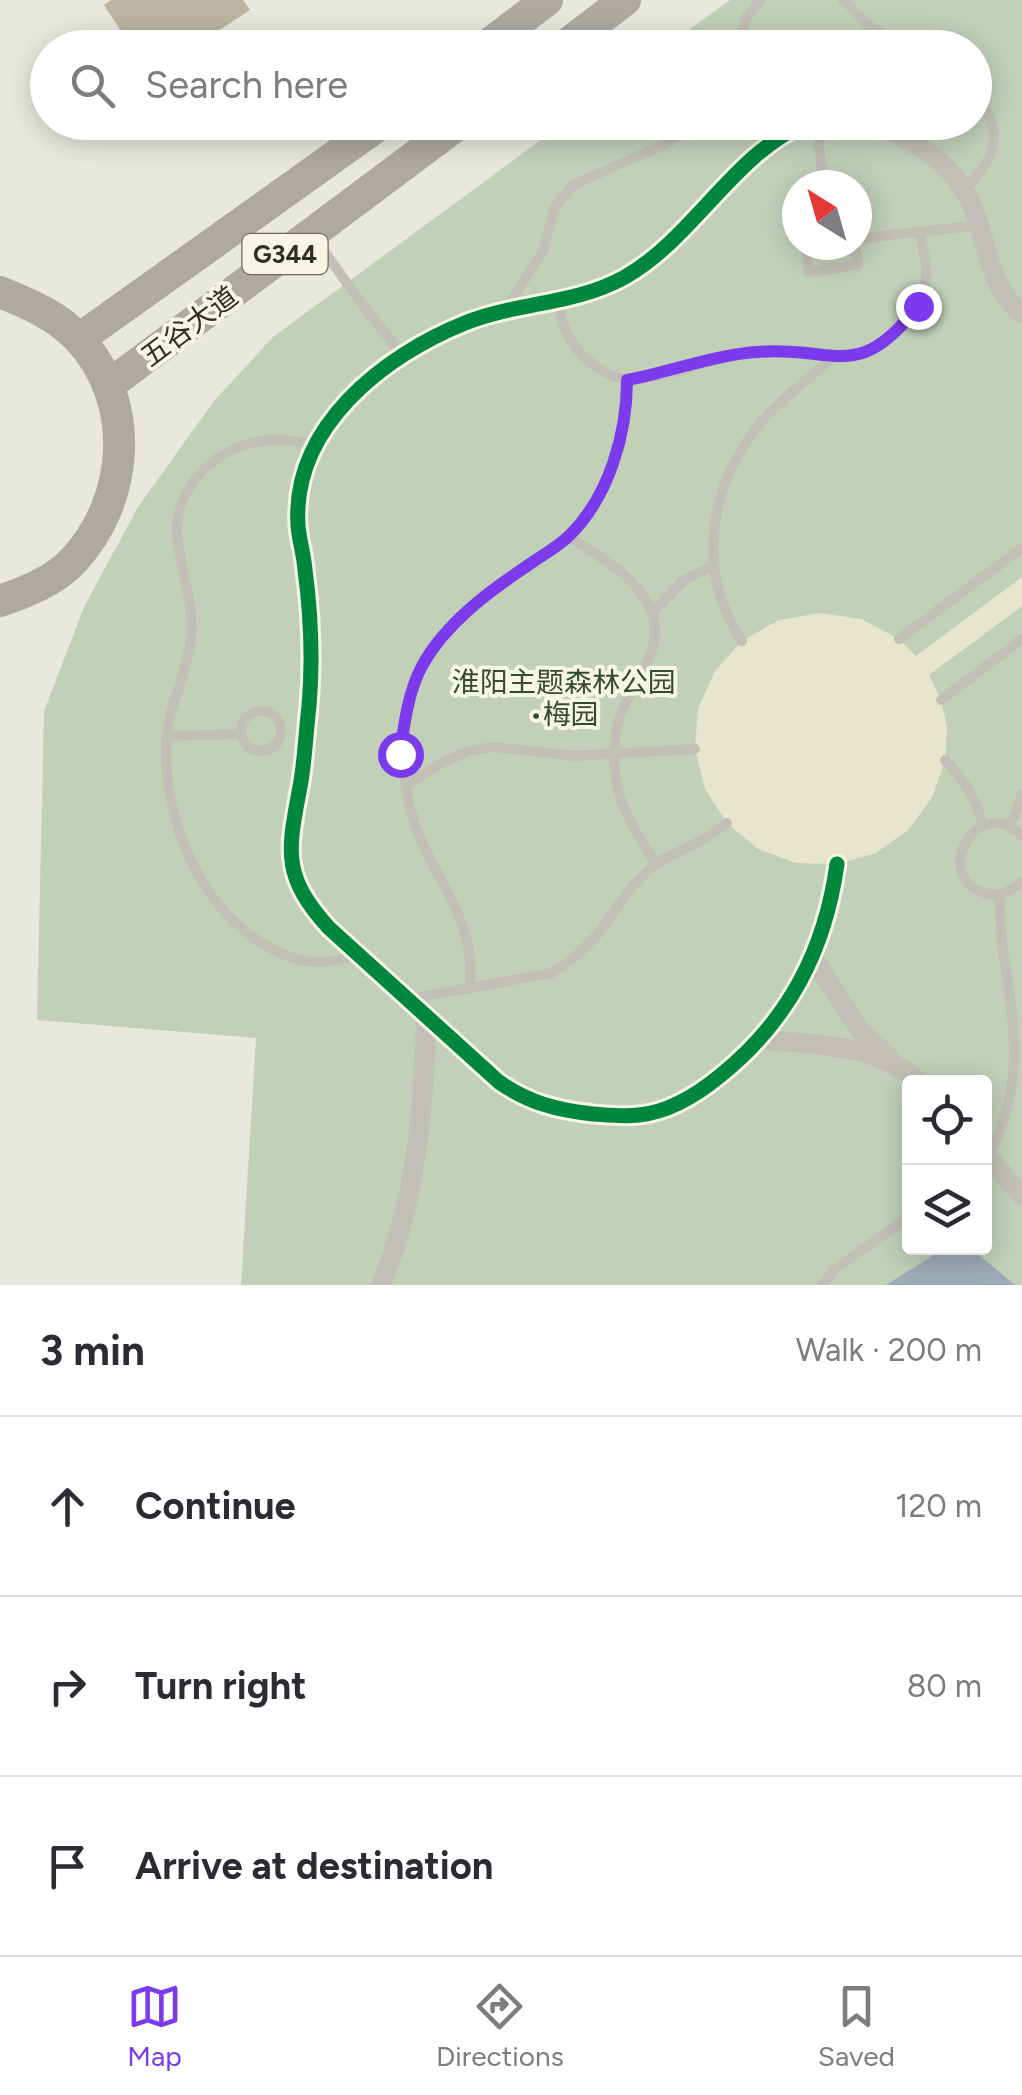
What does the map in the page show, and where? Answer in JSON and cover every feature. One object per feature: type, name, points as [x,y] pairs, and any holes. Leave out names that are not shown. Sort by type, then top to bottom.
[{"type":"highway","points":[[508,30],[547,0]]},
{"type":"highway","points":[[586,30],[626,0]]},
{"type":"highway","name":"五谷大道","points":[[79,339],[358,140]]},
{"type":"highway","name":"五谷大道","points":[[108,385],[437,140]]},
{"type":"highway","points":[[0,292],[43,309],[79,339],[108,385],[120,432],[118,480],[100,525],[71,563],[32,591],[0,601]]},
{"type":"street","points":[[779,140],[750,162],[686,231],[627,276],[596,291],[475,319],[446,331],[404,356],[328,420],[315,444],[302,487],[298,524],[312,640],[289,854],[308,905],[426,1018],[519,1096],[548,1108],[607,1115],[640,1115],[668,1108],[703,1090],[761,1040],[790,1003],[812,956],[833,895],[837,864]]},
{"type":"street","points":[[909,140],[948,167],[965,190],[998,286],[1022,314]]},
{"type":"street","points":[[812,956],[858,1029],[911,1075]]},
{"type":"street","points":[[380,1285],[409,1198],[424,1102],[426,1018]]},
{"type":"street","points":[[761,1040],[845,1047],[908,1075]]},
{"type":"street","points":[[992,1163],[1022,1195]]},
{"type":"lane","points":[[742,30],[747,16],[761,0]]},
{"type":"lane","points":[[843,0],[876,30]]},
{"type":"lane","points":[[965,190],[992,152],[996,131],[992,123]]},
{"type":"lane","points":[[503,313],[542,251],[556,206],[575,184],[657,149],[669,140]]},
{"type":"lane","points":[[815,140],[821,170]]},
{"type":"lane","points":[[872,240],[979,225]]},
{"type":"lane","points":[[559,301],[561,322],[577,350],[602,370],[627,380],[758,352],[832,358],[857,356],[875,348],[918,306],[926,268],[920,232]]},
{"type":"lane","points":[[312,234],[404,356]]},
{"type":"lane","points":[[807,260],[809,272],[858,265],[858,260]]},
{"type":"lane","points":[[742,641],[722,601],[714,565],[713,542],[723,485],[736,458],[763,420],[832,358]]},
{"type":"lane","points":[[469,989],[472,964],[468,938],[410,809],[400,754],[402,740],[421,668],[437,643],[493,589],[568,538],[584,519],[613,463],[625,414],[627,380]]},
{"type":"lane","points":[[315,444],[261,441],[230,451],[190,484],[180,506],[177,530],[192,601],[190,650],[167,716],[166,736],[172,804],[186,847],[206,888],[224,912],[252,937],[310,962],[359,955]]},
{"type":"lane","points":[[568,538],[601,556],[636,587],[656,626],[652,652],[624,704],[614,752],[623,812],[656,863]]},
{"type":"lane","points":[[898,639],[1022,548]]},
{"type":"lane","points":[[652,613],[683,580],[714,565]]},
{"type":"lane","points":[[942,700],[1022,639]]},
{"type":"lane","points":[[259,711],[276,719],[281,731],[272,748],[259,752],[247,746],[241,734],[247,716],[259,711]]},
{"type":"lane","points":[[281,731],[305,733]]},
{"type":"lane","points":[[166,736],[241,734]]},
{"type":"lane","points":[[406,786],[454,758],[494,747],[559,755],[695,749]]},
{"type":"lane","points":[[945,760],[975,798],[983,826]]},
{"type":"lane","points":[[1010,828],[1022,794]]},
{"type":"lane","points":[[407,999],[552,972],[577,955],[656,863],[704,840],[727,823]]},
{"type":"lane","points":[[1022,836],[1010,828],[983,826],[966,840],[960,862],[963,873],[977,890],[999,894],[1022,882]]},
{"type":"lane","points":[[992,1147],[1016,1109],[1018,1064],[999,894]]},
{"type":"lane","points":[[822,1285],[835,1269],[902,1222]]},
{"type":"green space","name":"淮阳主题森林公园 •梅园","points":[[730,0],[1022,0],[1022,1285],[241,1285],[256,1038],[37,1020],[44,711],[85,605],[138,507],[214,401],[273,337],[541,140],[992,140],[992,30],[689,30]]},
{"type":"shaded area","points":[[1022,577],[1022,606],[929,675],[941,700],[947,727],[945,760],[932,798],[908,830],[876,853],[837,864],[796,863],[758,849],[727,823],[705,789],[695,749],[698,709],[715,671],[742,641],[779,620],[820,613],[861,619],[899,639],[916,656]]},
{"type":"water","points":[[934,1255],[979,1255],[1015,1285],[886,1285]]},
{"type":"building","points":[[111,0],[243,0],[250,10],[219,30],[120,30],[104,5]]},
{"type":"cycle path","points":[[776,140],[737,173],[673,240],[625,277],[586,293],[485,316],[434,337],[375,376],[348,400],[327,427],[310,457],[300,490],[298,525],[309,604],[311,672],[292,859],[302,891],[329,928],[499,1082],[555,1108],[622,1116],[662,1110],[693,1095],[745,1054],[766,1031],[813,954],[837,864]]},
{"type":"route","points":[[400,754],[412,694],[421,668],[437,643],[493,589],[568,538],[584,519],[613,463],[625,414],[627,380],[758,352],[832,358],[857,356],[893,334],[918,306]]}]
